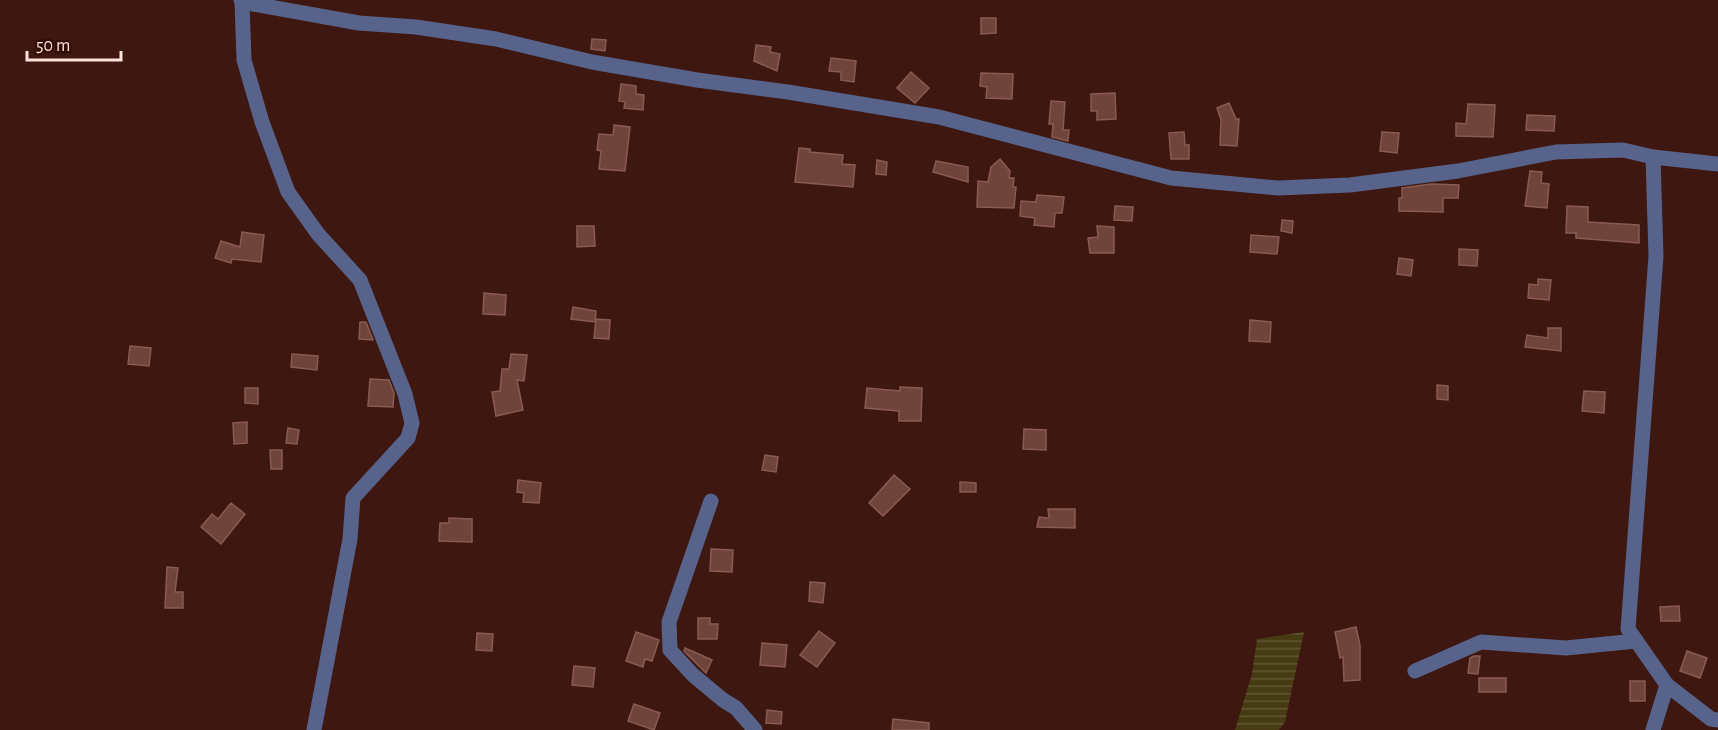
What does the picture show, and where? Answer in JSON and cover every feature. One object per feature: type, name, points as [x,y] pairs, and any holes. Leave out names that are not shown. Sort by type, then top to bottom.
[{"type":"street","points":[[314,730],[350,539],[354,498],[408,438],[412,423],[405,394],[360,280],[318,234],[288,192],[262,122],[244,60],[241,1],[359,23],[416,27],[496,39],[615,66],[939,117],[1171,178],[1278,188],[1350,185],[1458,171],[1556,152],[1623,150],[1653,157],[1718,164]]},
{"type":"street","points":[[1653,157],[1656,256],[1628,629],[1667,686],[1711,719],[1718,720]]},
{"type":"street","points":[[711,501],[669,622],[670,650],[708,687],[736,708],[755,730]]},
{"type":"street","points":[[1415,671],[1481,642],[1566,648],[1636,641]]},
{"type":"street","points":[[1653,730],[1667,686]]},
{"type":"shaded area","points":[[1304,632],[1285,722],[1279,730],[1235,730],[1252,674],[1257,639]]},
{"type":"building","points":[[981,18],[996,18],[996,33],[981,34]]},
{"type":"building","points":[[592,39],[606,40],[605,51],[591,49]]},
{"type":"building","points":[[756,45],[771,47],[770,52],[780,54],[777,71],[754,61]]},
{"type":"building","points":[[831,58],[856,61],[854,82],[841,80],[841,72],[829,71]]},
{"type":"building","points":[[911,72],[929,88],[915,103],[897,88]]},
{"type":"building","points":[[981,73],[1013,74],[1012,99],[986,98],[987,87],[980,86]]},
{"type":"building","points":[[621,84],[636,86],[636,94],[644,95],[643,110],[624,108],[625,102],[619,101]]},
{"type":"building","points":[[1115,93],[1116,119],[1097,120],[1097,111],[1091,111],[1091,94]]},
{"type":"building","points":[[1051,101],[1065,102],[1063,130],[1069,130],[1068,141],[1052,137],[1053,124],[1049,124]]},
{"type":"building","points":[[1229,103],[1236,119],[1239,119],[1237,146],[1220,145],[1221,120],[1217,108]]},
{"type":"building","points":[[1468,104],[1495,105],[1493,137],[1456,136],[1456,123],[1466,124]]},
{"type":"building","points":[[1527,115],[1555,116],[1554,131],[1526,130]]},
{"type":"building","points":[[614,125],[630,127],[625,171],[599,169],[601,151],[597,150],[599,134],[613,135]]},
{"type":"building","points":[[1184,132],[1185,145],[1189,145],[1189,159],[1171,159],[1169,133]]},
{"type":"building","points":[[1382,132],[1399,133],[1397,153],[1380,151]]},
{"type":"building","points":[[799,148],[810,149],[810,152],[843,155],[842,164],[855,165],[853,187],[795,182]]},
{"type":"building","points":[[1000,159],[1010,171],[1009,178],[1014,178],[1013,187],[1016,187],[1014,208],[977,207],[978,181],[988,182],[991,167]]},
{"type":"building","points":[[877,160],[887,162],[886,175],[876,174]]},
{"type":"building","points":[[936,161],[968,167],[968,182],[933,172]]},
{"type":"building","points":[[1530,171],[1542,172],[1541,183],[1549,184],[1547,208],[1525,206]]},
{"type":"building","points":[[1431,184],[1459,185],[1458,198],[1443,198],[1443,212],[1399,211],[1402,188]]},
{"type":"building","points":[[1037,195],[1064,197],[1062,213],[1055,213],[1054,227],[1034,225],[1035,218],[1020,216],[1021,201],[1036,202]]},
{"type":"building","points":[[1115,206],[1133,207],[1132,221],[1114,220]]},
{"type":"building","points":[[1567,206],[1588,207],[1588,222],[1639,225],[1639,243],[1576,238],[1576,233],[1566,233]]},
{"type":"building","points":[[1282,220],[1293,221],[1292,233],[1281,231]]},
{"type":"building","points":[[577,226],[594,226],[595,246],[577,247]]},
{"type":"building","points":[[1097,226],[1114,227],[1114,253],[1090,253],[1088,238],[1098,237]]},
{"type":"building","points":[[242,232],[264,235],[261,262],[232,259],[231,263],[215,258],[221,241],[240,247]]},
{"type":"building","points":[[1251,235],[1279,237],[1277,254],[1250,252]]},
{"type":"building","points":[[1459,249],[1478,250],[1477,266],[1459,265]]},
{"type":"building","points":[[1399,258],[1413,260],[1411,276],[1397,274]]},
{"type":"building","points":[[1538,279],[1551,280],[1549,300],[1528,298],[1529,284],[1538,285]]},
{"type":"building","points":[[484,293],[506,295],[505,315],[483,314]]},
{"type":"building","points":[[573,307],[596,311],[595,322],[571,319]]},
{"type":"building","points":[[596,319],[610,320],[609,339],[594,338]]},
{"type":"building","points":[[1250,320],[1271,322],[1270,342],[1249,341]]},
{"type":"building","points":[[360,322],[366,322],[373,340],[359,339]]},
{"type":"building","points":[[1548,328],[1561,328],[1561,351],[1525,347],[1527,335],[1548,338]]},
{"type":"building","points":[[130,346],[151,348],[149,366],[128,364]]},
{"type":"building","points":[[292,354],[318,356],[317,370],[291,367]]},
{"type":"building","points":[[511,354],[527,355],[524,381],[517,380],[523,410],[496,416],[492,392],[500,391],[502,369],[509,369]]},
{"type":"building","points":[[370,379],[389,380],[394,393],[393,407],[368,406]]},
{"type":"building","points":[[1437,385],[1448,386],[1448,400],[1437,399]]},
{"type":"building","points":[[900,387],[922,388],[921,421],[899,421],[899,411],[865,408],[867,388],[900,391]]},
{"type":"building","points":[[245,388],[258,388],[258,404],[245,403]]},
{"type":"building","points":[[1584,391],[1605,392],[1604,413],[1582,411]]},
{"type":"building","points":[[247,422],[247,443],[234,444],[233,423]]},
{"type":"building","points":[[288,428],[299,430],[297,444],[286,443]]},
{"type":"building","points":[[1024,429],[1046,430],[1046,450],[1023,449]]},
{"type":"building","points":[[270,450],[282,450],[282,469],[271,469]]},
{"type":"building","points":[[765,455],[778,457],[776,472],[762,470]]},
{"type":"building","points":[[894,475],[910,489],[883,516],[869,503]]},
{"type":"building","points":[[518,480],[541,483],[539,503],[523,502],[524,493],[517,492]]},
{"type":"building","points":[[960,482],[976,483],[976,492],[960,492]]},
{"type":"building","points":[[231,503],[245,514],[221,544],[201,527],[212,514],[218,519]]},
{"type":"building","points":[[1048,509],[1075,509],[1075,528],[1037,527],[1039,517],[1049,518]]},
{"type":"building","points":[[449,518],[472,519],[472,542],[439,541],[440,523],[449,523]]},
{"type":"building","points":[[711,549],[733,550],[732,572],[710,571]]},
{"type":"building","points":[[167,567],[178,568],[175,592],[183,592],[183,608],[165,608]]},
{"type":"building","points":[[810,582],[825,583],[823,603],[809,601]]},
{"type":"building","points":[[1679,606],[1680,621],[1661,621],[1660,607]]},
{"type":"building","points":[[698,618],[710,618],[710,624],[718,624],[717,639],[698,639]]},
{"type":"building","points":[[1356,627],[1360,645],[1360,680],[1344,681],[1343,657],[1340,658],[1335,632]]},
{"type":"building","points":[[819,631],[835,643],[817,667],[800,655]]},
{"type":"building","points":[[636,632],[659,640],[652,661],[645,659],[643,667],[626,661]]},
{"type":"building","points":[[477,633],[493,634],[492,651],[476,650]]},
{"type":"building","points":[[762,643],[787,645],[785,667],[760,665]]},
{"type":"building","points":[[685,648],[712,660],[706,673],[684,651]]},
{"type":"building","points":[[1687,651],[1707,658],[1700,678],[1680,671]]},
{"type":"building","points":[[1480,656],[1478,674],[1468,673],[1470,658]]},
{"type":"building","points":[[574,666],[595,668],[593,687],[572,685]]},
{"type":"building","points":[[1479,678],[1506,678],[1506,692],[1479,692]]},
{"type":"building","points":[[1630,681],[1645,681],[1645,701],[1630,701]]},
{"type":"building","points":[[634,704],[660,713],[654,730],[628,721]]},
{"type":"building","points":[[767,710],[782,712],[781,724],[766,723]]},
{"type":"building","points":[[893,719],[929,723],[929,730],[892,730]]}]
